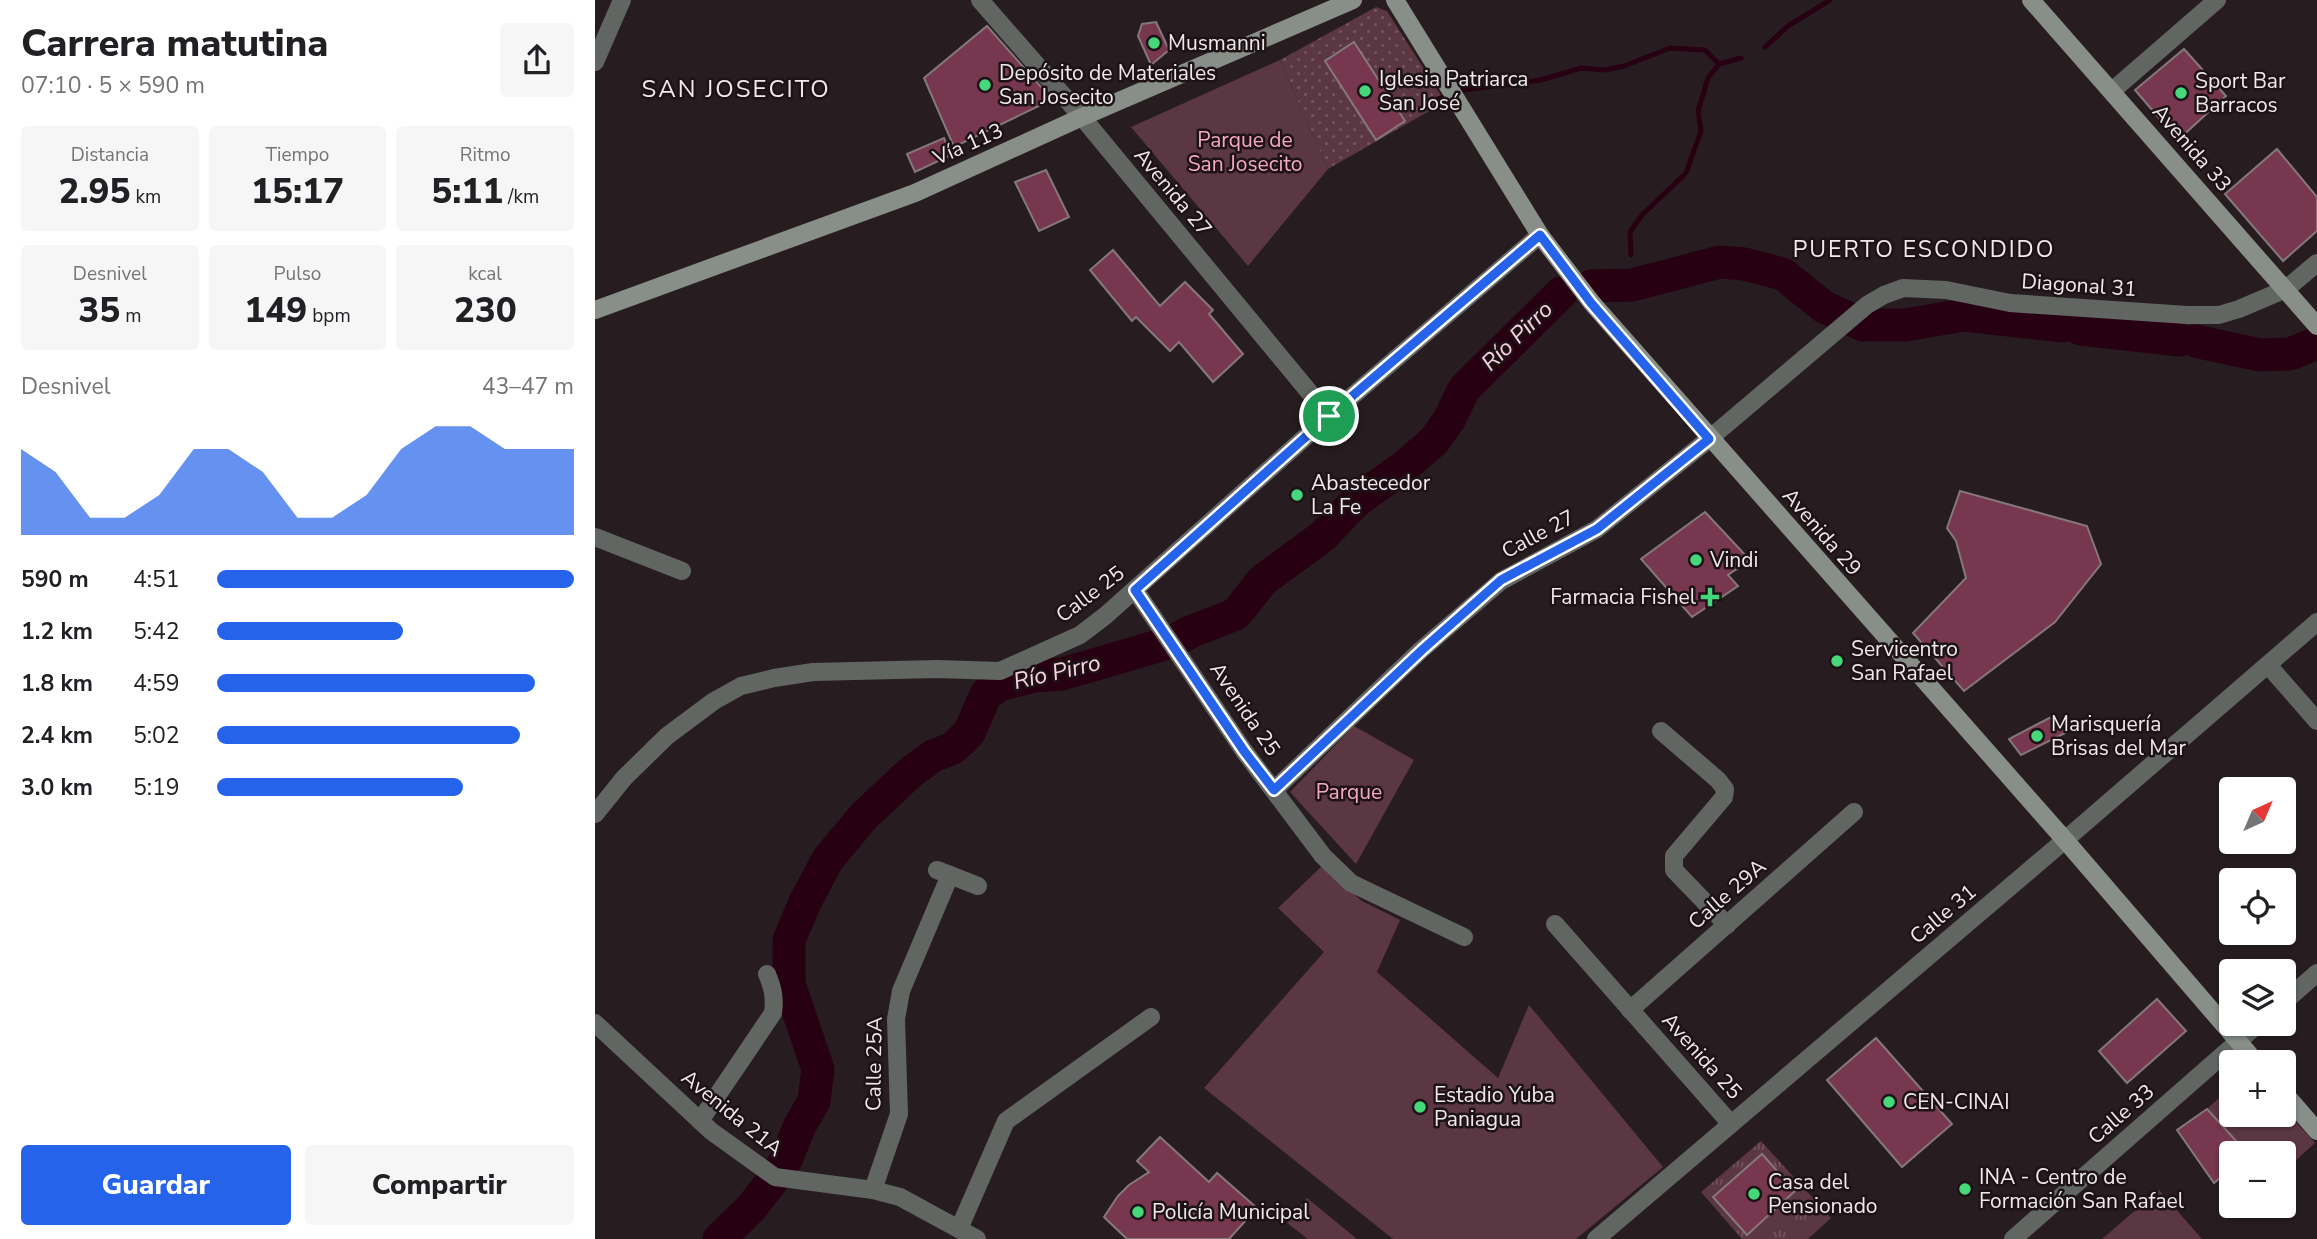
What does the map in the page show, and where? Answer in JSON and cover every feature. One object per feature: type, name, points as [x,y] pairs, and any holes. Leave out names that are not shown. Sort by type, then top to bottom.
[{"type":"main road","name":"Vía 113","points":[[595,310],[915,193],[1082,117],[1353,0]]},
{"type":"main road","name":"Avenida 29","points":[[1395,0],[1540,235],[1591,303],[2065,840],[2246,1050]]},
{"type":"main road","name":"Avenida 33","points":[[2031,0],[2317,326]]},
{"type":"main road","points":[[2296,1107],[2317,1131]]},
{"type":"street","points":[[595,62],[622,0]]},
{"type":"street","name":"Avenida 27","points":[[980,0],[1082,117],[1329,416]]},
{"type":"street","points":[[2112,91],[2217,0]]},
{"type":"street","name":"Calle 25","points":[[595,814],[624,778],[667,736],[715,701],[741,686],[813,673],[937,669],[1000,671],[1080,635],[1135,590],[1329,416],[1540,235]]},
{"type":"street","name":"Diagonal 31","points":[[1835,331],[1867,305],[1903,288],[1946,290],[2010,303],[2219,315],[2286,289],[2317,263]]},
{"type":"street","name":"Calle 27","points":[[1274,790],[1422,650],[1501,580],[1597,529],[1709,439],[1835,331]]},
{"type":"street","points":[[596,539],[683,570]]},
{"type":"street","name":"Avenida 25","points":[[1135,590],[1244,751],[1323,856],[1351,883],[1464,937]]},
{"type":"street","name":"Calle 31","points":[[1596,1239],[2317,622]]},
{"type":"street","points":[[2268,665],[2317,721]]},
{"type":"street","points":[[1661,731],[1725,789],[1724,797],[1674,856],[1673,862],[1674,870],[1727,925]]},
{"type":"street","name":"Calle 29A","points":[[1630,1010],[1854,812]]},
{"type":"street","name":"Calle 25A","points":[[873,1190],[899,1114],[896,1018],[901,991],[944,872],[978,886]]},
{"type":"street","name":"Avenida 25","points":[[1555,924],[1731,1124]]},
{"type":"street","points":[[2296,991],[2317,973]]},
{"type":"street","points":[[700,1121],[773,1013],[775,1000],[767,974]]},
{"type":"street","points":[[959,1229],[1006,1121],[1151,1017]]},
{"type":"street","name":"Avenida 21A","points":[[595,1023],[700,1121],[775,1177],[873,1190],[918,1205],[977,1239]]},
{"type":"street","name":"Calle 33","points":[[2013,1239],[2244,1036]]},
{"type":"green space","points":[[1376,7],[1387,11],[1445,102],[1328,169],[1280,60]],"holes":[[[1354,42],[1405,120],[1376,139],[1325,61]]]},
{"type":"green space","name":"Parque de San Josecito","points":[[1280,60],[1328,169],[1248,266],[1131,127]]},
{"type":"green space","name":"Parque","points":[[1354,726],[1414,760],[1356,864],[1290,792]]},
{"type":"green space","name":"Estadio Yuba Paniagua","points":[[1322,866],[1362,901],[1400,920],[1377,972],[1498,1078],[1529,1005],[1663,1167],[1576,1239],[1393,1239],[1204,1088],[1324,952],[1278,908]]},
{"type":"green space","points":[[2219,1098],[2219,1122],[2207,1109]]},
{"type":"green space","points":[[2296,1122],[2315,1143],[2296,1160],[2296,1141],[2236,1141],[2223,1127],[2296,1127]]},
{"type":"green space","points":[[1761,1141],[1831,1218],[1808,1239],[1742,1239],[1701,1192]]},
{"type":"green space","points":[[2159,1190],[2202,1239],[2102,1239]]},
{"type":"green space","points":[[1307,1198],[1357,1239],[1308,1239],[1287,1223]]},
{"type":"building","name":"Musmanni","points":[[1156,22],[1169,50],[1151,65],[1138,36],[1142,24]]},
{"type":"building","name":"Depósito de Materiales San Josecito","points":[[987,26],[1049,96],[1047,102],[954,147],[924,78]]},
{"type":"building","name":"Iglesia Patriarca San José","points":[[1354,42],[1405,121],[1376,140],[1325,61]]},
{"type":"building","name":"Sport Bar Barracos","points":[[2184,49],[2226,96],[2178,140],[2135,90]]},
{"type":"building","points":[[944,138],[951,155],[915,172],[907,154]]},
{"type":"building","points":[[2277,149],[2317,197],[2317,231],[2283,261],[2225,194]]},
{"type":"building","points":[[1046,170],[1069,217],[1039,231],[1015,182]]},
{"type":"building","points":[[1113,250],[1160,306],[1185,282],[1213,310],[1209,314],[1243,354],[1213,382],[1179,342],[1170,351],[1136,317],[1132,321],[1090,270]]},
{"type":"building","points":[[1960,491],[2087,526],[2101,564],[2055,622],[1964,691],[1913,633],[1966,578],[1956,541],[1947,528]]},
{"type":"building","name":"Vindi","points":[[1705,512],[1750,560],[1728,575],[1738,586],[1692,617],[1641,559]]},
{"type":"building","name":"Marisquería Brisas del Mar","points":[[2055,715],[2065,733],[2021,755],[2009,739]]},
{"type":"building","points":[[2157,999],[2186,1031],[2127,1083],[2099,1051]]},
{"type":"building","name":"CEN-CINAI","points":[[1876,1038],[1952,1124],[1902,1167],[1827,1080]]},
{"type":"building","points":[[2207,1109],[2219,1122],[2219,1127],[2223,1127],[2236,1141],[2219,1141],[2219,1179],[2214,1183],[2177,1130]]},
{"type":"building","points":[[1160,1137],[1209,1182],[1217,1173],[1257,1208],[1229,1239],[1127,1239],[1104,1217],[1129,1185],[1149,1172],[1137,1161]]},
{"type":"building","name":"Casa del Pensionado","points":[[1762,1154],[1795,1191],[1747,1235],[1713,1197]]},
{"type":"waterway","points":[[1765,47],[1788,26],[1830,0]]},
{"type":"waterway","points":[[1435,100],[1462,90],[1541,80],[1581,68],[1604,70],[1624,66],[1670,48],[1705,50],[1719,64]]},
{"type":"waterway","points":[[1631,255],[1630,232],[1642,215],[1686,173],[1701,131],[1698,111],[1708,78],[1719,64],[1741,58]]},
{"type":"waterway","name":"Río Pirro","points":[[1591,286],[1632,285],[1720,262],[1744,264],[1783,274],[1824,307],[1863,325],[1905,325],[1964,315],[2063,326]]},
{"type":"waterway","points":[[1618,287],[1624,277]]},
{"type":"waterway","name":"Río Pirro","points":[[719,1239],[751,1208],[775,1177],[814,1101],[818,1069],[789,984],[789,940],[828,859],[864,816],[911,772],[933,756],[953,748],[969,733],[986,694],[1000,685],[1034,676],[1062,674],[1172,642],[1236,614],[1263,580],[1323,536],[1355,502],[1434,441],[1449,420],[1464,389],[1561,293]]},
{"type":"waterway","name":"Río Pirro","points":[[2081,329],[2180,340]]},
{"type":"waterway","name":"Río Pirro","points":[[2195,341],[2260,355],[2290,354],[2312,345]]},
{"type":"place","name":"Musmanni","points":[[1154,43]]},
{"type":"place","name":"Depósito de Materiales San Josecito","points":[[985,85]]},
{"type":"place","name":"Iglesia Patriarca San José","points":[[1365,91]]},
{"type":"place","name":"Sport Bar Barracos","points":[[2181,93]]},
{"type":"place","name":"Abastecedor La Fe","points":[[1297,495]]},
{"type":"place","name":"Vindi","points":[[1696,560]]},
{"type":"place","name":"Farmacia Fishel","points":[[1710,597]]},
{"type":"place","name":"Servicentro San Rafael","points":[[1837,661]]},
{"type":"place","name":"Marisquería Brisas del Mar","points":[[2037,736]]},
{"type":"place","name":"CEN-CINAI","points":[[1889,1102]]},
{"type":"place","name":"Estadio Yuba Paniagua","points":[[1420,1107]]},
{"type":"place","name":"INA - Centro de Formación San Rafael","points":[[1965,1189]]},
{"type":"place","name":"Casa del Pensionado","points":[[1754,1194]]},
{"type":"place","name":"Policía Municipal","points":[[1138,1212]]},
{"type":"district","name":"SAN JOSECITO","points":[[736,89]]},
{"type":"district","name":"PUERTO ESCONDIDO","points":[[1924,249]]},
{"type":"route","points":[[1540,235],[1591,303],[1709,439],[1597,529],[1501,580],[1422,650],[1274,790],[1244,751],[1135,590],[1329,416],[1540,235]]}]
